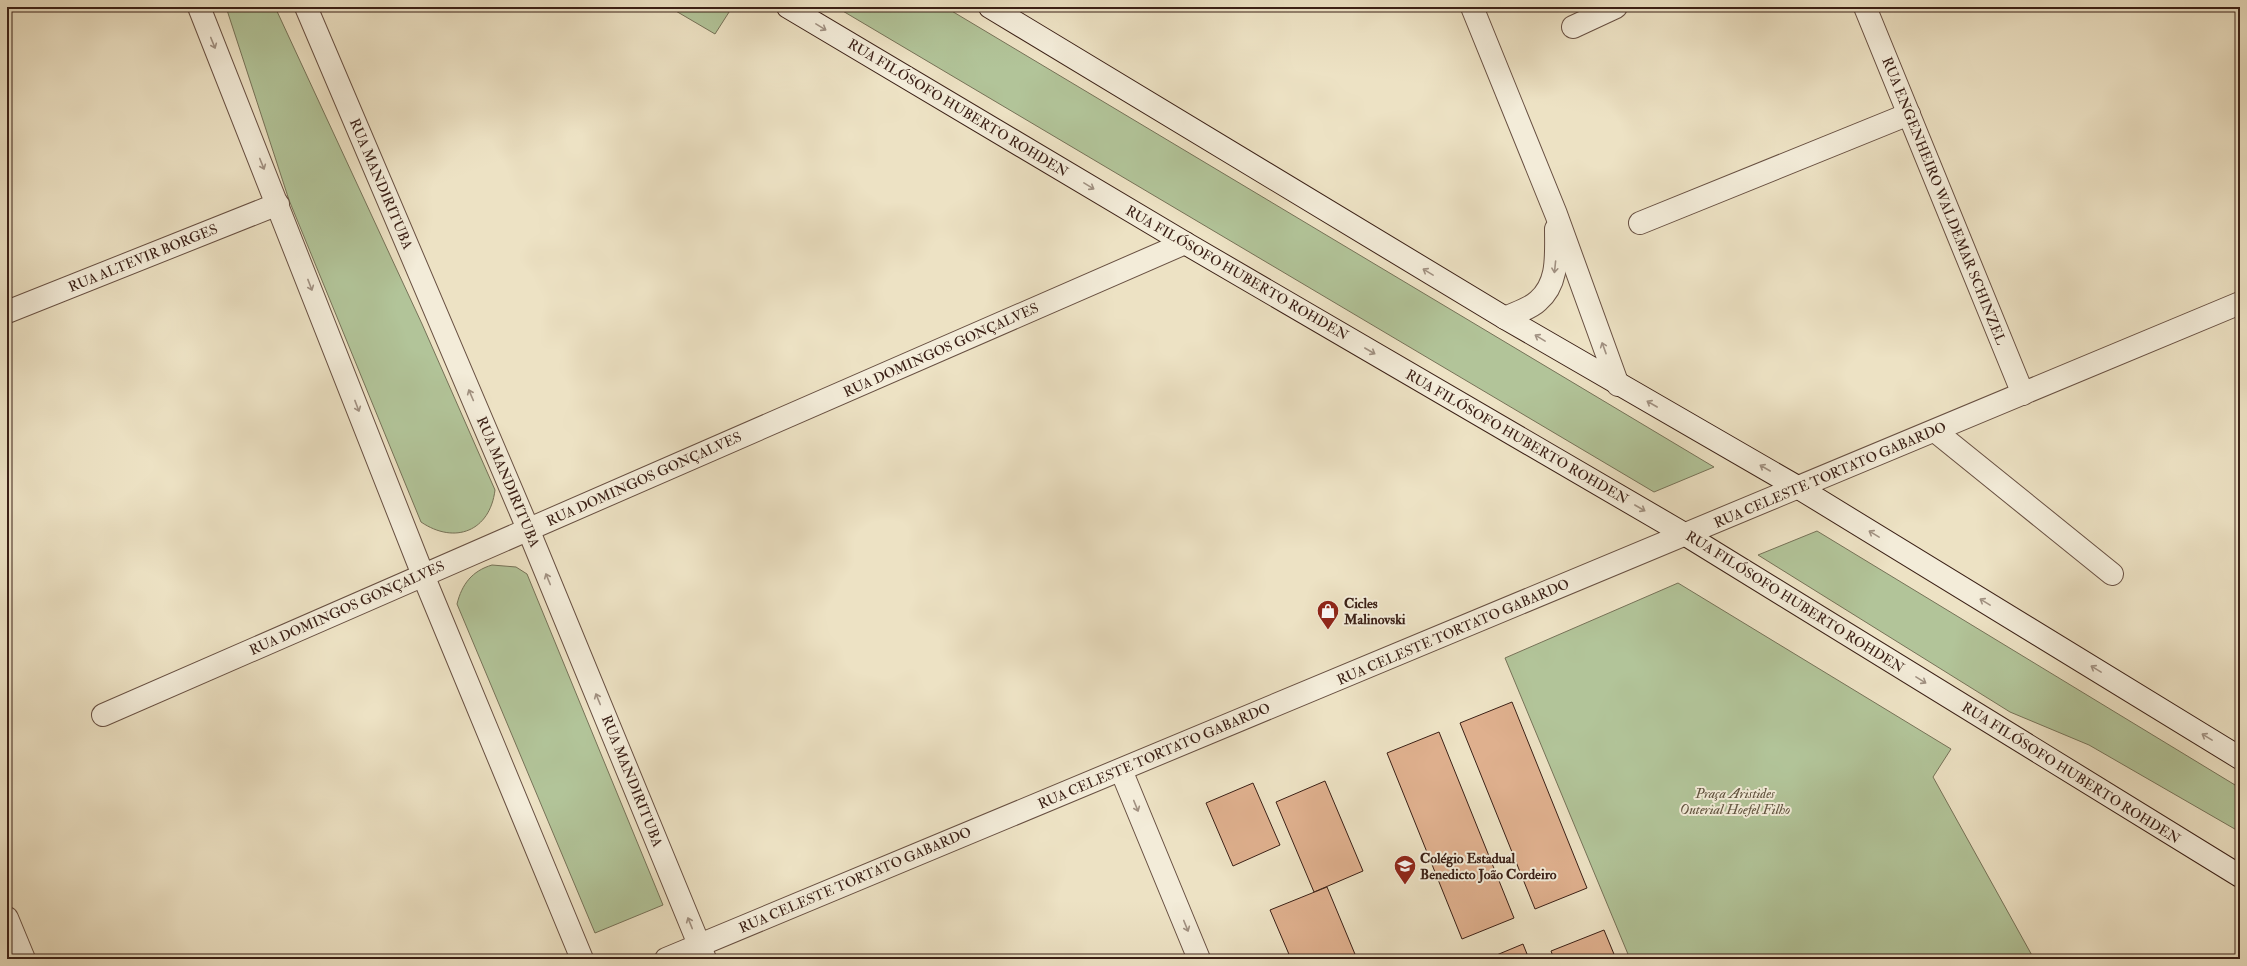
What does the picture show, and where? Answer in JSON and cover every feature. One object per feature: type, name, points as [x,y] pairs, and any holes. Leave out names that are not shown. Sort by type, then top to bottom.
[{"type":"street","points":[[199,7],[278,204],[423,575],[582,959]]},
{"type":"street","name":"RUA MANDIRITUBA","points":[[306,7],[528,529],[702,952]]},
{"type":"street","name":"RUA FILÓSOFO HUBERTO ROHDEN","points":[[788,7],[1185,243],[1686,535],[2240,876]]},
{"type":"street","points":[[990,7],[1008,14],[1505,318],[1798,488],[2240,758]]},
{"type":"street","points":[[1472,7],[1556,214],[1618,384]]},
{"type":"street","points":[[1573,27],[1616,7]]},
{"type":"street","name":"RUA ENGENHEIRO WALDEMAR SCHINZEL","points":[[1865,7],[2023,394]]},
{"type":"street","points":[[1640,223],[1909,114]]},
{"type":"street","name":"RUA ALTEVIR BORGES","points":[[7,312],[278,204]]},
{"type":"street","points":[[1505,318],[1538,302],[1554,281],[1556,255],[1556,214]]},
{"type":"street","name":"RUA DOMINGOS GONÇALVES","points":[[103,715],[1185,243]]},
{"type":"street","name":"RUA CELESTE TORTATO GABARDO","points":[[666,959],[702,952],[1121,770],[2240,303]]},
{"type":"street","points":[[1935,431],[2112,574]]},
{"type":"street","points":[[1121,770],[1199,959]]},
{"type":"street","points":[[2216,862],[2231,866],[2240,864]]},
{"type":"street","points":[[7,918],[24,959]]},
{"type":"green space","points":[[226,7],[275,7],[422,324],[495,490],[492,504],[486,516],[469,530],[458,533],[446,532],[434,529],[421,522],[289,200]]},
{"type":"green space","points":[[669,7],[728,7],[731,9],[715,34]]},
{"type":"green space","points":[[836,7],[945,7],[1714,467],[1654,492]]},
{"type":"green space","points":[[1817,531],[2240,788],[2240,832],[2089,745],[2010,712],[1758,555]]},
{"type":"green space","points":[[492,565],[516,567],[527,574],[663,905],[595,933],[457,604],[462,590],[469,579],[479,571]]},
{"type":"green space","name":"Praça Aristides Outerial Hoefel Filho","points":[[1678,583],[1951,749],[1933,777],[2034,959],[1630,959],[1505,658]]},
{"type":"building","points":[[1512,702],[1587,888],[1535,909],[1460,723]]},
{"type":"building","points":[[1439,732],[1514,918],[1462,939],[1387,753]]},
{"type":"building","points":[[1325,781],[1363,871],[1314,892],[1276,802]]},
{"type":"building","points":[[1253,783],[1280,845],[1233,866],[1206,803]]},
{"type":"building","points":[[1327,887],[1357,959],[1291,959],[1270,910]]},
{"type":"building","points":[[1604,930],[1616,959],[1554,959],[1551,951]]},
{"type":"building","points":[[1523,944],[1529,959],[1487,959]]},
{"type":"building","points":[[1426,955],[1428,959],[1417,959]]},
{"type":"place","name":"Cicles Malinovski","points":[[1328,630]]},
{"type":"place","name":"Colégio Estadual Benedicto João Cordeiro","points":[[1405,886]]}]
